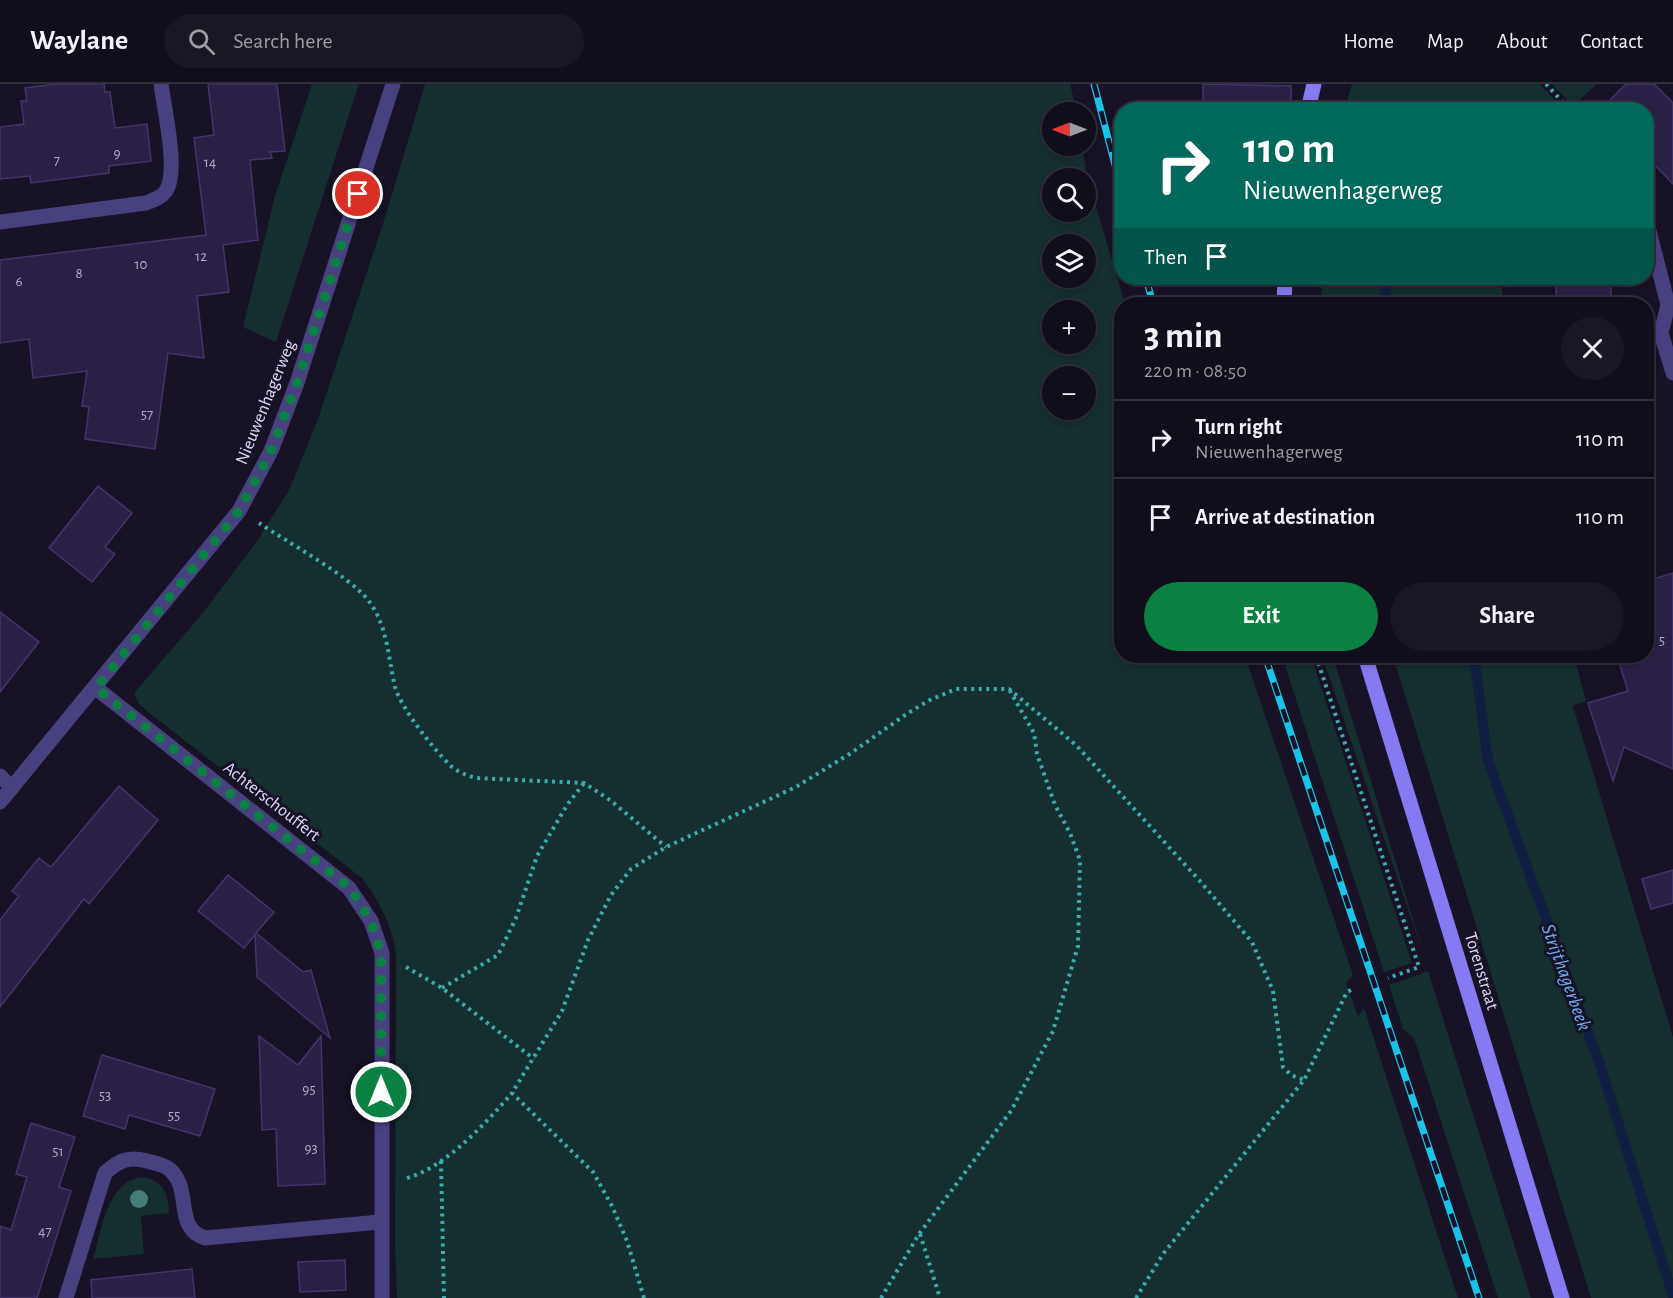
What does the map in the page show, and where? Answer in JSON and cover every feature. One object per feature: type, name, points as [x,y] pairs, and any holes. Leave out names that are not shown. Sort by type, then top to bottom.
[{"type":"street","points":[[0,222],[146,203],[165,192],[171,170],[161,84]]},
{"type":"street","name":"Nieuwenhagerweg","points":[[0,802],[96,688],[239,511],[271,451],[297,383],[393,84]]},
{"type":"street","points":[[1310,102],[1314,84]]},
{"type":"street","points":[[1654,248],[1670,304],[1661,333],[1673,373]]},
{"type":"street","name":"Torenstraat","points":[[1367,663],[1562,1298]]},
{"type":"street","name":"Achterschouffert","points":[[96,688],[350,888],[371,921],[381,953],[382,1298]]},
{"type":"street","points":[[0,776],[12,788]]},
{"type":"street","points":[[66,1298],[105,1173],[117,1162],[133,1158],[167,1167],[177,1177],[186,1224],[194,1235],[205,1238],[380,1222]]},
{"type":"path","points":[[1546,84],[1563,102]]},
{"type":"path","points":[[239,511],[321,563],[368,600],[387,637],[396,689],[418,724],[451,766],[463,774],[476,777],[584,783],[610,800],[666,847]]},
{"type":"path","points":[[1318,663],[1419,967],[1388,978]]},
{"type":"path","points":[[380,1185],[420,1174],[441,1161],[490,1117],[512,1093],[562,1011],[588,940],[611,895],[631,869],[666,847],[796,787],[930,700],[956,689],[1009,689],[1076,745],[1252,942],[1273,991],[1283,1067],[1291,1075],[1304,1080]]},
{"type":"path","points":[[881,1298],[919,1234],[1011,1111],[1053,1031],[1078,946],[1080,860],[1070,833],[1055,806],[1037,754],[1034,733],[1009,689]]},
{"type":"path","points":[[442,988],[498,955],[516,918],[537,856],[567,805],[584,783]]},
{"type":"path","points":[[381,953],[442,988],[534,1059]]},
{"type":"path","points":[[1136,1298],[1163,1254],[1304,1080],[1347,992],[1353,989]]},
{"type":"path","points":[[512,1093],[593,1172],[627,1241],[644,1298]]},
{"type":"path","points":[[441,1161],[444,1298]]},
{"type":"path","points":[[919,1234],[940,1298]]},
{"type":"green space","points":[[312,84],[359,84],[276,342],[243,327],[275,196]]},
{"type":"green space","points":[[425,84],[1070,84],[1074,102],[1042,102],[1042,156],[1084,156],[1086,168],[1042,168],[1042,222],[1096,222],[1096,206],[1114,267],[1114,285],[1119,285],[1123,297],[1114,297],[1114,663],[1247,663],[1353,975],[1346,983],[1358,1016],[1364,1008],[1458,1298],[397,1298],[395,1246],[396,957],[385,915],[363,879],[148,712],[139,704],[134,693],[202,614],[257,541],[289,490],[318,419],[383,224]]},
{"type":"green space","points":[[1352,84],[1539,84],[1557,102],[1347,102]]},
{"type":"green space","points":[[1552,84],[1597,84],[1577,102],[1569,102]]},
{"type":"green space","points":[[1322,285],[1502,285],[1502,297],[1321,297]]},
{"type":"green space","points":[[1284,663],[1313,663],[1412,963],[1384,972]]},
{"type":"green space","points":[[1324,663],[1335,663],[1425,959]]},
{"type":"green space","points":[[1395,663],[1576,663],[1586,701],[1573,706],[1673,1037],[1673,1298],[1591,1298]]},
{"type":"green space","points":[[1428,971],[1531,1298],[1498,1298],[1414,1038],[1403,1029],[1389,985]]},
{"type":"green space","points":[[140,1177],[148,1178],[163,1188],[168,1199],[169,1213],[141,1216],[144,1254],[93,1259],[103,1222],[113,1198],[129,1181]]},
{"type":"building","points":[[56,84],[104,84],[105,92],[110,92],[115,128],[147,124],[151,161],[109,166],[109,173],[31,183],[30,176],[0,179],[0,127],[24,124],[21,101],[27,101],[25,88]]},
{"type":"building","points":[[208,84],[277,84],[285,151],[270,152],[272,158],[250,160],[258,240],[223,245],[229,292],[197,296],[204,358],[168,353],[155,449],[85,439],[89,407],[82,406],[87,371],[33,378],[29,339],[0,343],[0,260],[206,235],[194,138],[214,135]]},
{"type":"building","points":[[1203,84],[1291,86],[1291,102],[1203,102]]},
{"type":"building","points":[[1626,84],[1654,84],[1673,103],[1673,184],[1654,164],[1654,102],[1608,102]]},
{"type":"building","points":[[1556,285],[1611,285],[1611,297],[1556,297]]},
{"type":"building","points":[[98,486],[132,513],[105,547],[115,554],[92,582],[49,548]]},
{"type":"building","points":[[1673,573],[1673,769],[1624,747],[1613,781],[1588,703],[1628,691],[1619,663],[1654,663],[1654,579]]},
{"type":"building","points":[[0,612],[39,642],[0,692]]},
{"type":"building","points":[[119,786],[158,820],[89,904],[84,899],[0,1007],[0,920],[19,896],[12,891],[39,858],[51,867]]},
{"type":"building","points":[[1673,870],[1673,903],[1651,909],[1642,879]]},
{"type":"building","points":[[228,875],[274,912],[256,933],[303,972],[311,970],[330,1038],[257,977],[255,935],[244,948],[198,911]]},
{"type":"building","points":[[259,1036],[298,1065],[321,1036],[325,1184],[278,1186],[276,1129],[262,1130]]},
{"type":"building","points":[[102,1055],[215,1089],[200,1136],[129,1115],[125,1129],[83,1116]]},
{"type":"building","points":[[31,1123],[75,1137],[59,1187],[71,1191],[37,1298],[0,1298],[0,1226],[11,1230],[27,1177],[16,1174]]},
{"type":"building","points":[[345,1260],[346,1290],[300,1292],[298,1262]]},
{"type":"building","points":[[192,1269],[195,1298],[92,1298],[91,1280]]},
{"type":"waterway","name":"Strijthagerbeek","points":[[1385,297],[1386,285]]},
{"type":"waterway","name":"Strijthagerbeek","points":[[1475,663],[1488,761],[1600,1065],[1673,1296]]},
{"type":"railway","points":[[1094,84],[1114,161]]},
{"type":"railway","points":[[1148,285],[1151,297]]},
{"type":"railway","points":[[1267,663],[1479,1298]]},
{"type":"route","points":[[358,194],[297,383],[271,451],[239,511],[96,688],[350,888],[371,921],[381,953],[381,1092]]}]
